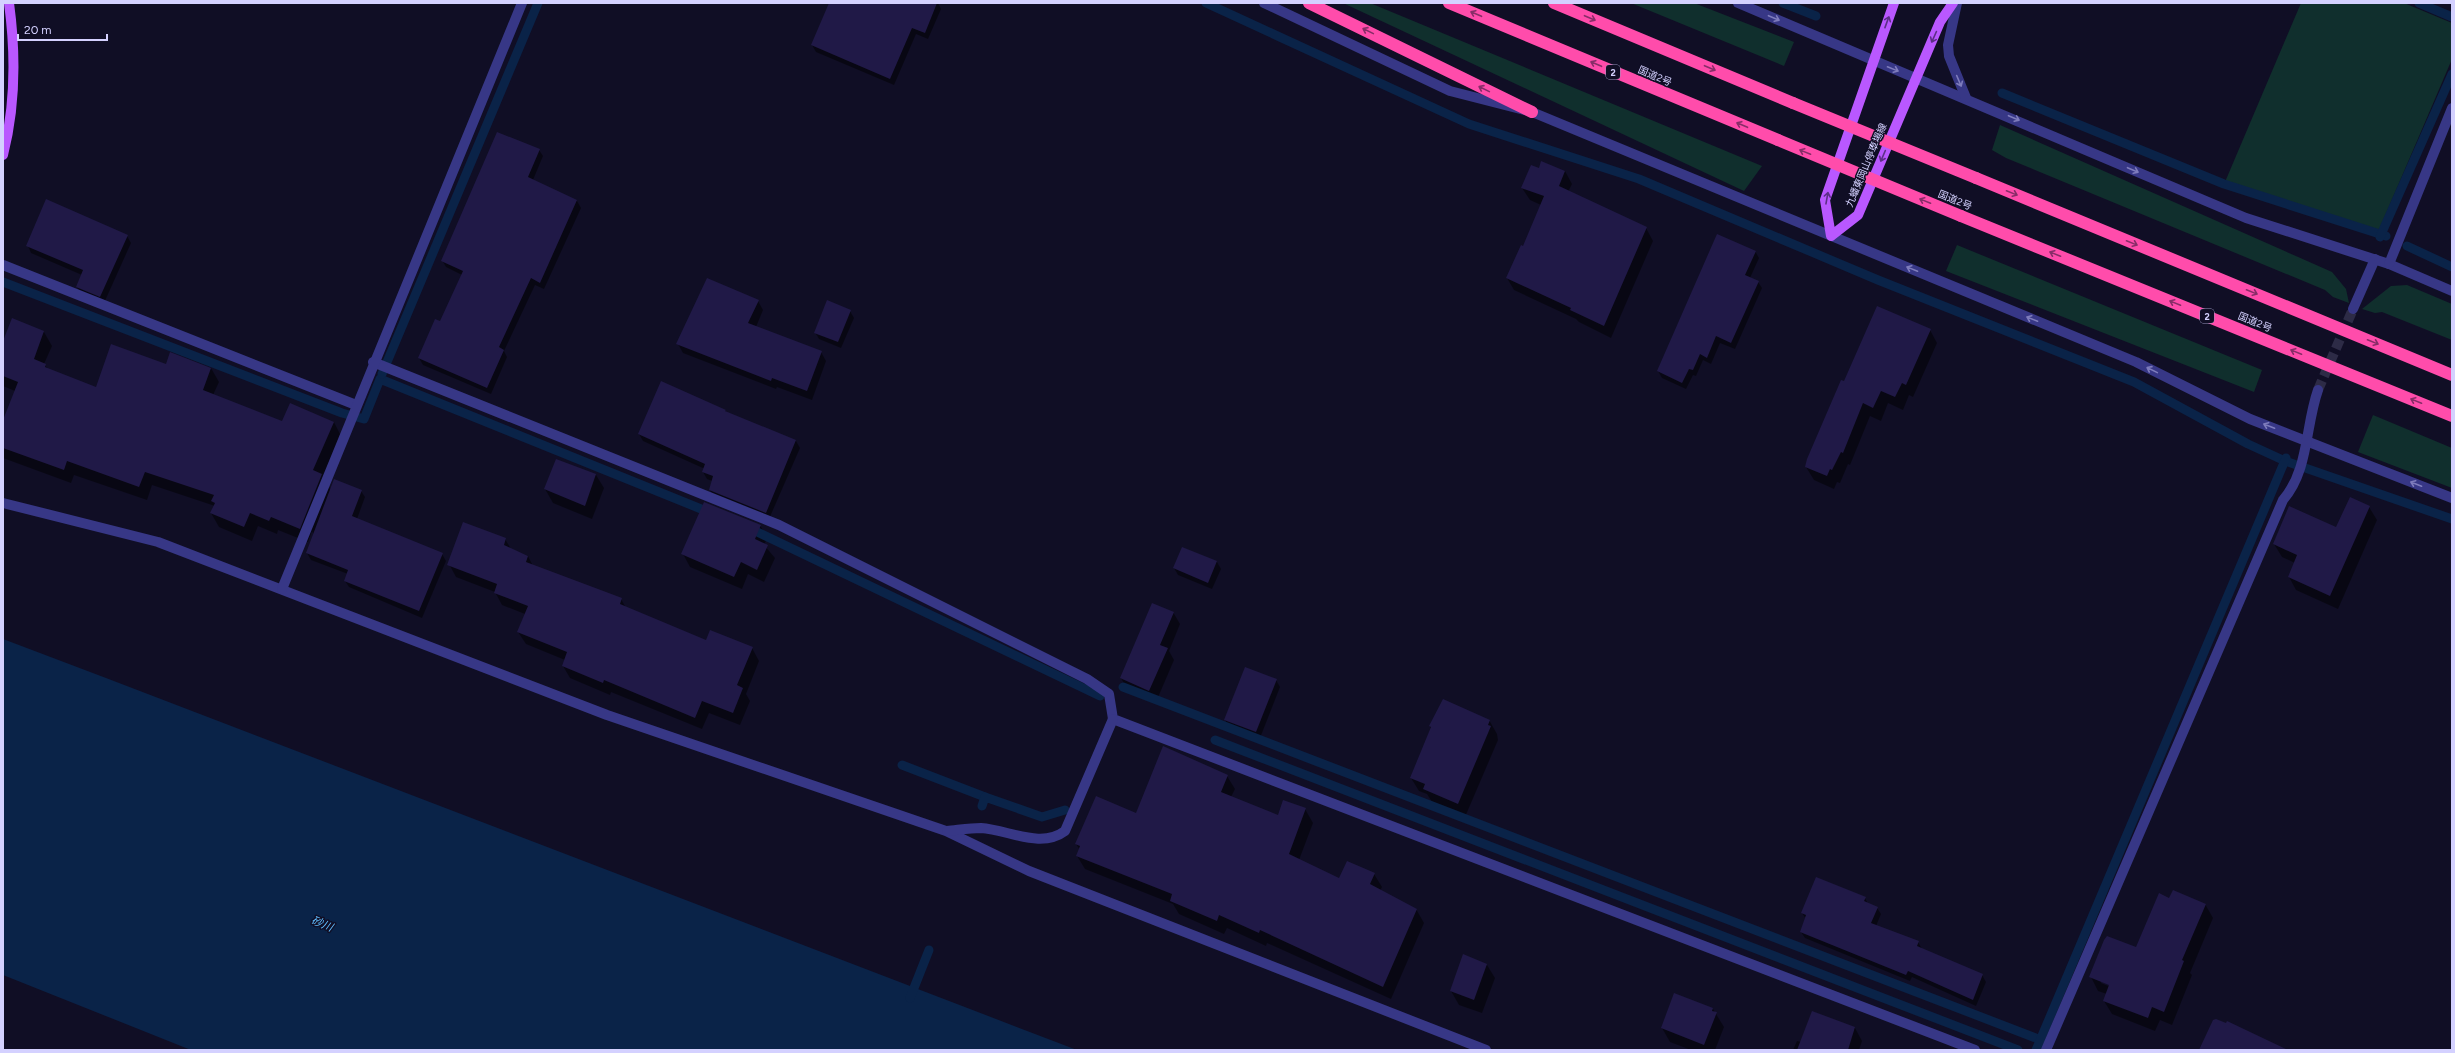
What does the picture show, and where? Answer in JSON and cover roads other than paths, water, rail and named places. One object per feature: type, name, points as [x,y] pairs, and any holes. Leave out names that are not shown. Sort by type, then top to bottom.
[{"type":"highway","points":[[1309,3],[1532,112]]},
{"type":"highway","name":"国道2号","points":[[1449,3],[1961,216],[2452,416]]},
{"type":"highway","points":[[1554,3],[2452,375]]},
{"type":"main road","points":[[3,154],[14,99],[14,45],[9,3]]},
{"type":"main road","points":[[1831,236],[1825,200],[1894,3]]},
{"type":"main road","name":"九蟠東岡山停車場線","points":[[1831,236],[1858,215],[1940,22],[1953,3]]},
{"type":"street","points":[[282,589],[354,413],[377,364],[522,3]]},
{"type":"street","points":[[1264,3],[1450,91],[1532,112],[2136,362],[2250,418],[2452,498]]},
{"type":"street","points":[[1738,3],[1874,61],[1966,98],[2246,218],[2375,259],[2452,291]]},
{"type":"street","points":[[1956,3],[1948,46],[1949,56],[1966,98]]},
{"type":"street","points":[[2389,264],[2452,108]]},
{"type":"street","points":[[2353,309],[2375,259]]},
{"type":"street","points":[[3,265],[354,413]]},
{"type":"street","points":[[377,364],[779,525],[1088,679],[1109,694],[1113,719],[1065,832],[1057,838],[1045,840],[981,828],[946,831]]},
{"type":"street","points":[[2046,1050],[2280,508],[2292,490],[2301,466],[2311,411],[2318,390]]},
{"type":"street","points":[[3,503],[158,542],[607,715],[946,831],[1029,871],[1486,1050]]},
{"type":"street","points":[[1113,719],[1975,1050]]},
{"type":"water","name":"砂川","points":[[3,639],[1077,1050],[191,1050],[3,975]]},
{"type":"waterway","points":[[382,374],[538,3]]},
{"type":"waterway","points":[[1206,3],[1469,124],[1639,179],[1878,280],[2134,382],[2248,444],[2285,461],[2452,519]]},
{"type":"waterway","points":[[1783,3],[1816,16]]},
{"type":"waterway","points":[[2419,3],[2452,17]]},
{"type":"waterway","points":[[2380,237],[2452,74]]},
{"type":"waterway","points":[[2002,93],[2224,184],[2386,236]]},
{"type":"waterway","points":[[2407,246],[2452,267]]},
{"type":"waterway","points":[[3,282],[342,413],[364,419],[380,379],[711,513]]},
{"type":"waterway","points":[[2036,1050],[2286,458]]},
{"type":"waterway","points":[[747,527],[1100,696]]},
{"type":"waterway","points":[[1123,687],[2041,1040]]},
{"type":"waterway","points":[[1215,740],[2018,1050]]},
{"type":"waterway","points":[[902,765],[985,797]]},
{"type":"waterway","points":[[982,806],[985,797],[1042,817],[1065,810]]},
{"type":"waterway","points":[[910,998],[929,950]]},
{"type":"tunnel","points":[[2318,390],[2353,309]]}]
